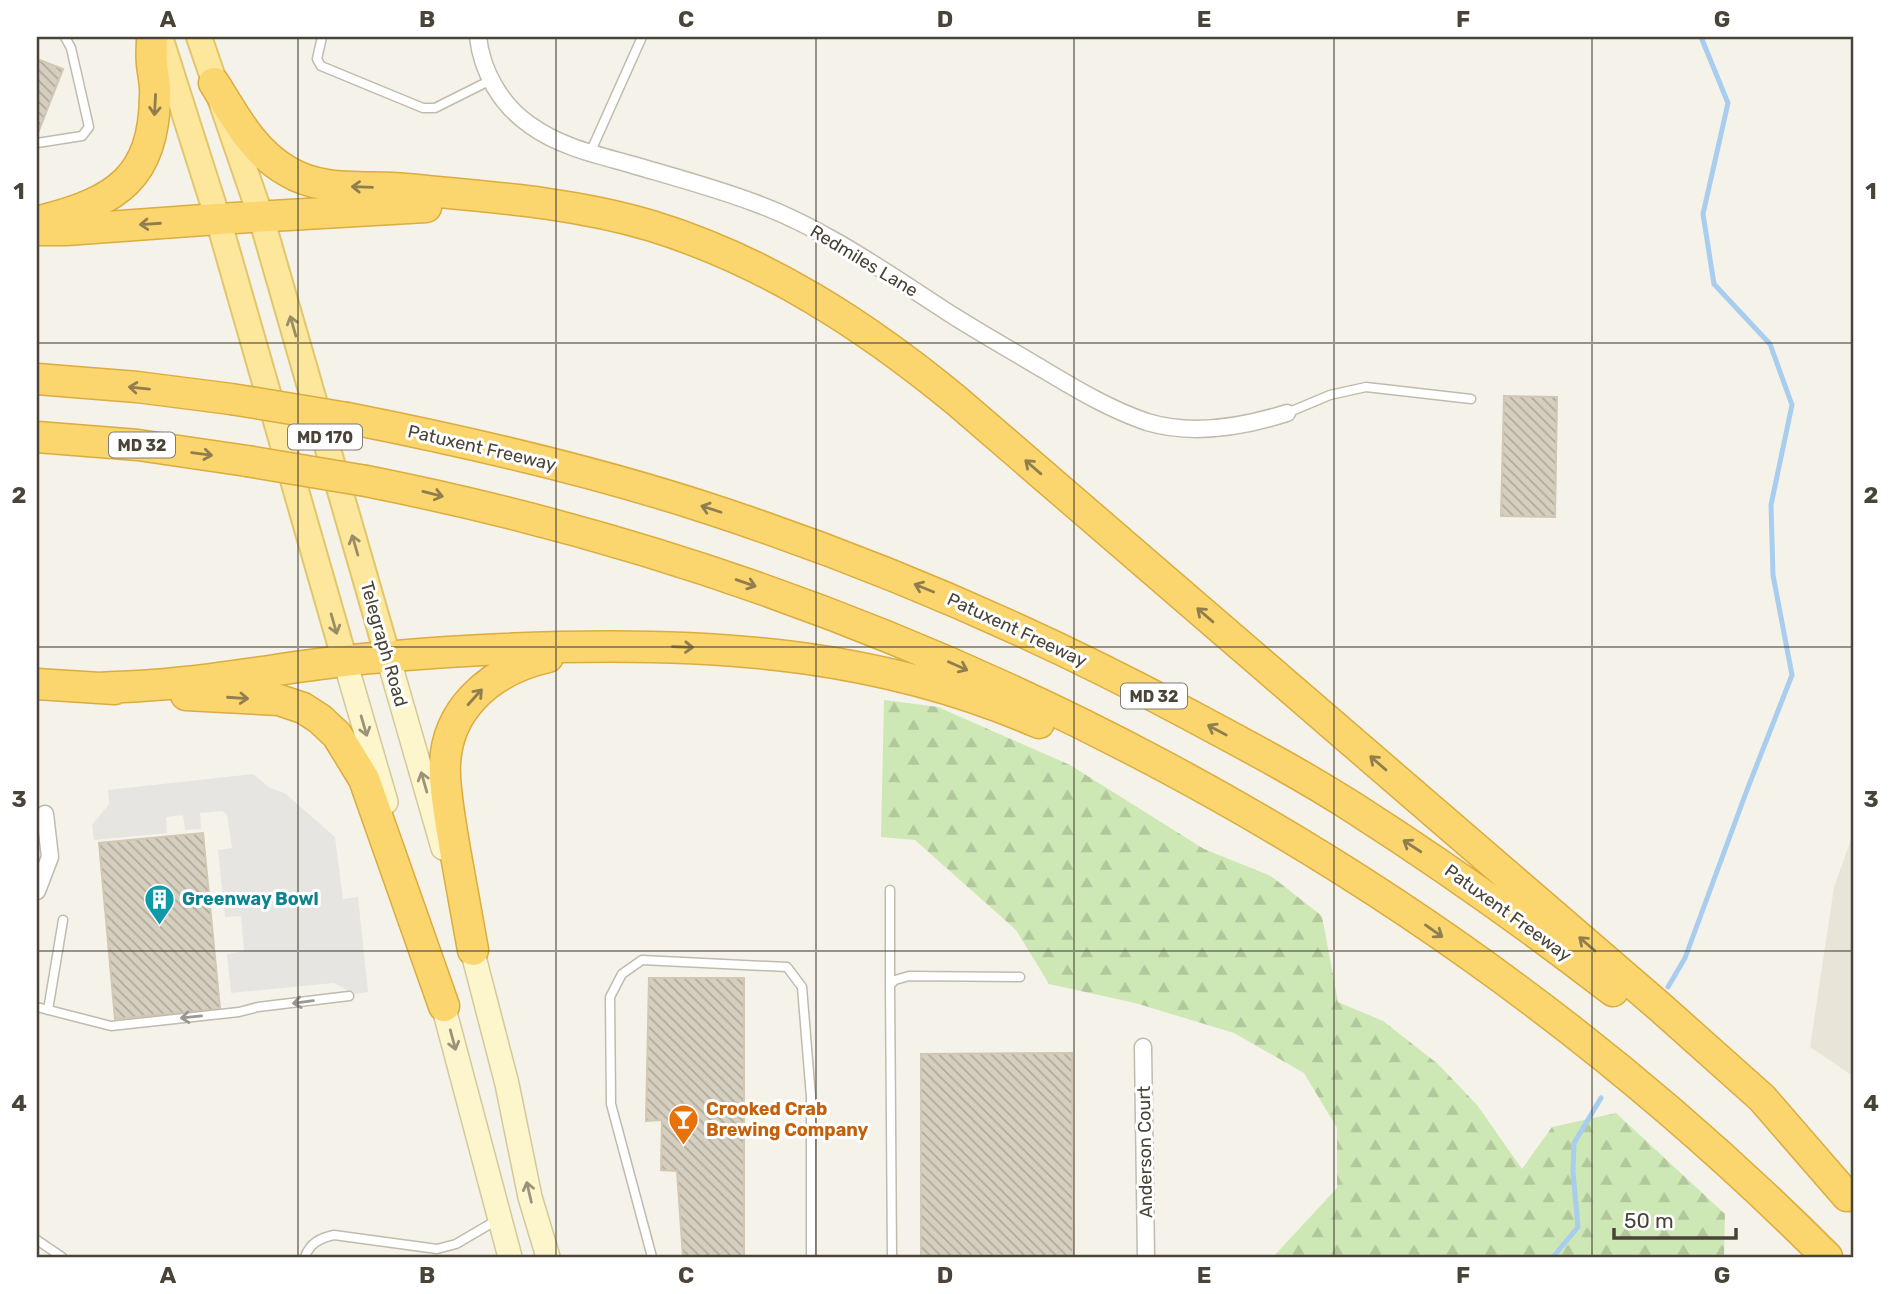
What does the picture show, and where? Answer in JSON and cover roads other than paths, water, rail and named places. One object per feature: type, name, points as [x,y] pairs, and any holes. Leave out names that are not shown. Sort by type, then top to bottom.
[{"type":"highway","points":[[37,222],[93,204],[116,191],[134,174],[145,155],[154,119],[156,93],[152,37]]},
{"type":"highway","points":[[214,83],[248,137],[265,156],[287,172],[306,181],[335,186],[402,188],[552,204],[600,212],[653,227],[747,264],[819,301],[865,331],[914,365],[1721,1061],[1762,1098],[1850,1199]]},
{"type":"highway","points":[[37,230],[403,208],[552,204]]},
{"type":"highway","name":"Patuxent Freeway","points":[[37,379],[231,398],[347,418],[488,447],[607,478],[709,508],[806,542],[930,591],[1061,649],[1252,748],[1352,807],[1459,877],[1649,1019],[1742,1099],[1850,1199]]},
{"type":"highway","name":"MD 32","points":[[37,437],[138,445],[366,481],[480,506],[617,542],[789,598],[907,644],[1044,704],[1231,802],[1322,857],[1507,982],[1599,1054],[1714,1151],[1827,1257]]},
{"type":"highway","points":[[473,950],[444,773],[447,749],[457,720],[471,699],[506,671],[539,659],[615,646]]},
{"type":"highway","points":[[97,688],[177,683],[345,661],[500,649],[688,647],[816,659],[888,673],[961,694],[1036,721],[1228,809],[1322,857]]},
{"type":"highway","points":[[37,684],[279,700],[303,708],[320,719],[337,735],[363,779],[444,1006]]},
{"type":"main road","name":"MD 170","points":[[160,37],[218,219],[444,1006],[510,1257]]},
{"type":"main road","name":"Telegraph Road","points":[[199,37],[261,217],[473,950],[507,1084],[530,1197],[548,1257]]},
{"type":"street","name":"Redmiles Lane","points":[[478,37],[484,65],[491,80],[514,113],[530,126],[549,137],[590,153],[697,183],[757,204],[814,230],[1097,402],[1150,423],[1175,428],[1241,426],[1287,413]]},
{"type":"street","points":[[37,891],[50,857],[45,814]]},
{"type":"street","name":"Anderson Court","points":[[1143,1047],[1146,1257]]},
{"type":"lane","points":[[37,143],[82,136],[89,127],[71,48],[65,37]]},
{"type":"lane","points":[[322,37],[317,59],[321,66],[423,108],[435,108],[491,80]]},
{"type":"lane","points":[[590,153],[642,37]]},
{"type":"lane","points":[[1287,413],[1330,396],[1366,387],[1471,399]]},
{"type":"lane","points":[[890,890],[892,1257]]},
{"type":"lane","points":[[48,1010],[62,920]]},
{"type":"lane","points":[[652,1257],[611,1104],[610,997],[622,974],[642,960],[787,967],[802,987],[811,1097],[811,1257]]},
{"type":"lane","points":[[890,985],[909,976],[1020,977]]},
{"type":"lane","points":[[37,1007],[111,1026],[239,1012],[258,1007],[349,996]]},
{"type":"lane","points":[[305,1257],[307,1250],[314,1244],[322,1238],[334,1235],[437,1250],[456,1244],[500,1219]]},
{"type":"lane","points":[[37,1240],[62,1257]]},
{"type":"waterway","points":[[1668,987],[1685,958],[1792,675],[1773,575],[1771,505],[1792,405],[1770,344],[1714,284],[1703,214],[1728,103],[1701,37]]},
{"type":"waterway","points":[[1553,1257],[1578,1227],[1573,1172],[1574,1143],[1601,1098]]},
{"type":"place","name":"Greenway Bowl","points":[[159,926]]},
{"type":"place","name":"Crooked Crab Brewing Company","points":[[683,1146]]}]
